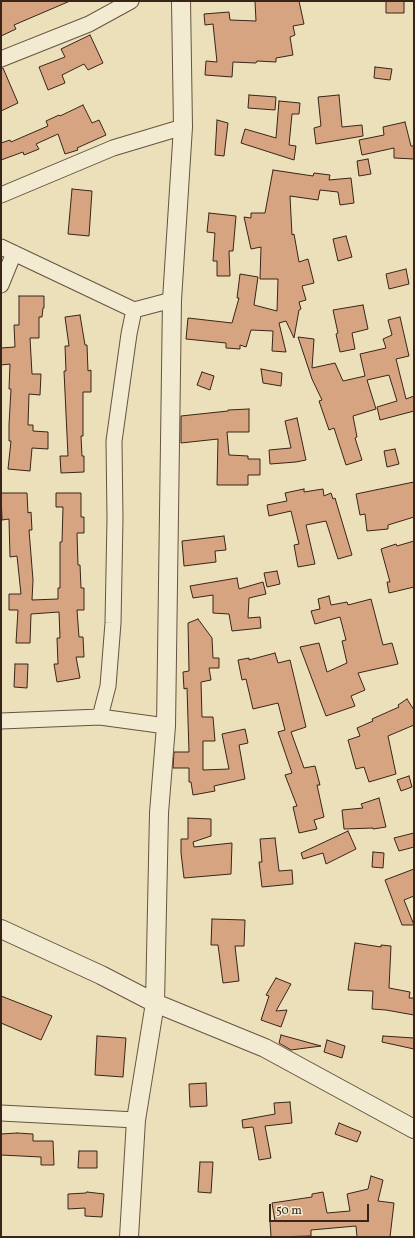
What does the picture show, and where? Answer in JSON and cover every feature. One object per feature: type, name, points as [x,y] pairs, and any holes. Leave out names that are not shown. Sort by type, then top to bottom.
[{"type":"street","points":[[1,59],[89,24],[131,1]]},
{"type":"street","points":[[129,1237],[136,1120],[155,1003],[159,813],[166,726],[172,300],[183,127],[181,1]]},
{"type":"street","points":[[1,194],[113,148],[183,127]]},
{"type":"street","points":[[1,285],[8,250],[134,310],[172,300]]},
{"type":"street","points":[[100,717],[108,686],[113,623],[115,519],[114,441],[128,334],[134,310]]},
{"type":"street","points":[[1,721],[100,717],[166,726]]},
{"type":"street","points":[[1,929],[101,975],[155,1003],[266,1048],[414,1129]]},
{"type":"street","points":[[1,1114],[136,1120]]},
{"type":"building","points":[[1,1],[70,1],[14,25],[16,29],[1,36]]},
{"type":"building","points":[[255,1],[299,1],[304,24],[293,26],[295,35],[290,37],[293,55],[276,58],[276,62],[233,62],[232,77],[205,75],[206,61],[217,62],[213,24],[205,25],[204,14],[229,12],[230,20],[256,21]]},
{"type":"building","points":[[386,1],[404,1],[404,13],[386,13]]},
{"type":"building","points":[[90,35],[103,63],[88,70],[84,64],[62,75],[65,83],[48,90],[39,67],[65,57],[61,49]]},
{"type":"building","points":[[375,67],[392,69],[390,80],[374,78]]},
{"type":"building","points":[[1,68],[3,68],[18,103],[1,111]]},
{"type":"building","points":[[249,95],[276,97],[275,110],[248,108]]},
{"type":"building","points":[[339,95],[342,127],[362,125],[363,136],[316,144],[314,128],[321,126],[318,97]]},
{"type":"building","points":[[279,101],[300,103],[299,114],[292,114],[289,145],[296,146],[294,160],[241,143],[245,129],[276,138]]},
{"type":"building","points":[[83,105],[92,123],[99,120],[106,135],[77,148],[78,150],[65,154],[58,134],[36,144],[39,149],[24,155],[23,152],[1,160],[1,143],[10,140],[11,142],[48,126],[46,121]]},
{"type":"building","points":[[217,120],[228,123],[224,156],[215,155]]},
{"type":"building","points":[[405,122],[411,146],[414,146],[414,159],[394,158],[394,148],[362,155],[359,140],[384,135],[383,127]]},
{"type":"building","points":[[368,159],[371,174],[359,176],[357,161]]},
{"type":"building","points":[[273,170],[313,176],[314,173],[330,175],[329,180],[351,178],[354,203],[340,205],[338,192],[320,190],[318,200],[290,196],[292,235],[294,234],[299,262],[308,259],[314,283],[302,286],[306,300],[299,302],[301,309],[299,310],[294,338],[286,321],[279,323],[286,352],[272,351],[273,331],[251,330],[246,347],[240,345],[240,349],[226,348],[226,343],[186,339],[188,318],[232,323],[239,298],[237,298],[240,274],[258,277],[254,305],[277,311],[278,279],[260,279],[261,247],[251,249],[244,217],[251,218],[251,213],[265,213]]},
{"type":"building","points":[[72,189],[92,191],[89,236],[68,234]]},
{"type":"building","points":[[209,213],[236,216],[233,251],[229,251],[230,276],[217,276],[217,261],[213,261],[215,233],[207,232]]},
{"type":"building","points":[[346,236],[352,257],[338,261],[333,239]]},
{"type":"building","points":[[406,269],[409,284],[389,289],[386,274]]},
{"type":"building","points":[[19,296],[44,296],[42,317],[39,317],[39,338],[30,338],[32,374],[41,374],[40,395],[29,394],[28,425],[33,425],[33,431],[48,432],[48,449],[32,448],[30,471],[8,469],[11,441],[9,441],[11,389],[9,389],[10,364],[1,365],[1,348],[15,347],[14,325],[19,325]]},
{"type":"building","points":[[363,305],[368,329],[352,333],[355,349],[340,352],[333,310]]},
{"type":"building","points":[[80,315],[85,345],[87,345],[88,371],[91,370],[91,392],[83,392],[83,436],[81,436],[82,456],[84,456],[84,472],[61,473],[60,456],[68,456],[64,371],[66,371],[65,346],[69,346],[65,317]]},
{"type":"building","points":[[400,317],[409,356],[396,359],[406,399],[414,396],[414,411],[380,420],[377,407],[397,401],[389,375],[367,380],[376,409],[353,416],[357,437],[355,438],[362,460],[346,465],[334,428],[329,430],[319,401],[322,400],[312,379],[298,337],[314,339],[312,368],[335,363],[343,381],[365,376],[360,354],[386,348],[383,339],[392,335],[388,320]]},
{"type":"building","points":[[261,369],[282,373],[281,386],[263,383]]},
{"type":"building","points":[[202,372],[214,376],[210,390],[197,385]]},
{"type":"building","points":[[249,409],[249,432],[227,432],[229,455],[248,456],[248,459],[260,459],[260,475],[248,475],[248,485],[217,485],[218,439],[181,443],[181,416]]},
{"type":"building","points":[[297,418],[306,460],[270,464],[269,450],[291,448],[285,421]]},
{"type":"building","points":[[395,449],[399,464],[387,467],[384,451]]},
{"type":"building","points":[[414,482],[414,517],[388,525],[388,529],[367,531],[365,514],[360,515],[356,494]]},
{"type":"building","points":[[304,489],[304,492],[323,489],[324,496],[331,493],[333,499],[335,498],[352,555],[338,559],[326,521],[306,525],[315,564],[298,567],[294,545],[299,544],[291,511],[269,516],[267,505],[287,501],[285,493]]},
{"type":"building","points":[[1,493],[27,493],[28,513],[31,512],[32,530],[29,530],[33,580],[32,600],[58,599],[58,588],[60,588],[60,542],[62,542],[63,507],[56,507],[56,493],[81,493],[81,517],[84,517],[84,533],[77,533],[78,565],[80,565],[81,588],[84,588],[84,610],[77,610],[79,637],[83,637],[84,657],[76,657],[80,678],[57,682],[54,664],[58,664],[57,638],[60,638],[59,612],[31,614],[30,643],[16,643],[18,610],[9,610],[9,594],[21,594],[17,556],[10,557],[9,519],[2,520]]},
{"type":"building","points":[[224,536],[226,550],[215,551],[216,562],[184,566],[182,541]]},
{"type":"building","points":[[414,541],[414,587],[389,593],[387,582],[390,582],[381,549],[396,544],[397,546]]},
{"type":"building","points":[[277,571],[280,584],[267,587],[264,573]]},
{"type":"building","points":[[237,578],[239,589],[263,582],[266,594],[249,598],[248,618],[260,617],[261,628],[232,631],[229,614],[213,613],[213,595],[193,598],[190,586]]},
{"type":"building","points":[[329,596],[331,605],[347,602],[348,605],[371,599],[383,645],[392,643],[398,664],[358,673],[365,690],[351,696],[355,706],[326,716],[300,647],[319,643],[327,672],[347,663],[342,641],[346,640],[340,617],[315,624],[311,611],[320,609],[318,599]]},
{"type":"building","points":[[198,619],[212,638],[213,658],[219,658],[219,668],[209,668],[211,680],[201,682],[202,717],[213,717],[215,741],[203,741],[203,770],[229,769],[222,734],[245,729],[248,743],[239,745],[245,779],[214,786],[215,791],[193,795],[191,782],[189,782],[189,768],[173,768],[174,752],[189,752],[187,688],[184,689],[183,672],[189,671],[188,623]]},
{"type":"building","points":[[275,653],[278,663],[290,660],[306,727],[291,732],[304,768],[315,766],[320,785],[317,785],[324,817],[314,820],[317,829],[299,833],[293,807],[297,806],[285,775],[292,773],[278,732],[285,730],[278,703],[253,709],[246,679],[242,680],[238,660],[249,658],[249,660]]},
{"type":"building","points":[[15,664],[28,664],[27,688],[14,687]]},
{"type":"building","points":[[407,699],[414,710],[414,725],[388,736],[396,774],[369,782],[364,767],[356,769],[348,740],[360,736],[357,728],[373,721],[372,719],[399,707],[398,705]]},
{"type":"building","points":[[409,776],[412,787],[401,791],[397,780]]},
{"type":"building","points":[[379,798],[386,827],[373,829],[344,829],[342,810],[363,808],[361,804]]},
{"type":"building","points":[[188,818],[211,819],[211,836],[193,842],[194,847],[232,843],[231,874],[184,878],[181,839],[188,839]]},
{"type":"building","points":[[348,831],[356,849],[326,864],[323,853],[303,859],[301,853]]},
{"type":"building","points":[[414,833],[414,847],[399,851],[394,838]]},
{"type":"building","points":[[275,838],[279,871],[292,870],[293,884],[262,887],[259,862],[262,862],[260,839]]},
{"type":"building","points":[[373,852],[384,853],[383,868],[372,867]]},
{"type":"building","points":[[414,869],[414,896],[404,900],[414,925],[402,925],[385,880]]},
{"type":"building","points":[[212,919],[245,920],[244,946],[235,946],[239,981],[223,983],[218,945],[211,945]]},
{"type":"building","points":[[355,943],[381,947],[381,945],[391,946],[389,988],[410,992],[409,998],[414,998],[414,1015],[372,1009],[373,991],[348,990]]},
{"type":"building","points":[[276,978],[291,984],[276,1011],[287,1010],[281,1027],[261,1020],[269,996],[266,995]]},
{"type":"building","points":[[1,996],[52,1016],[41,1040],[1,1023]]},
{"type":"building","points":[[281,1035],[321,1046],[291,1050],[279,1043]]},
{"type":"building","points":[[97,1036],[126,1038],[123,1077],[95,1075]]},
{"type":"building","points":[[383,1036],[414,1038],[414,1049],[382,1042]]},
{"type":"building","points":[[327,1040],[345,1046],[342,1058],[324,1052]]},
{"type":"building","points":[[206,1083],[207,1106],[190,1107],[189,1084]]},
{"type":"building","points":[[290,1102],[292,1123],[265,1126],[271,1158],[259,1160],[253,1127],[243,1128],[242,1120],[275,1114],[274,1103]]},
{"type":"building","points":[[339,1123],[361,1132],[357,1142],[335,1134]]},
{"type":"building","points":[[1,1134],[33,1134],[33,1141],[53,1141],[54,1165],[41,1165],[41,1157],[1,1155]]},
{"type":"building","points":[[79,1151],[97,1151],[97,1168],[78,1168]]},
{"type":"building","points":[[200,1162],[213,1162],[211,1193],[198,1192]]},
{"type":"building","points":[[371,1176],[383,1180],[378,1201],[394,1203],[390,1237],[357,1237],[356,1226],[311,1230],[311,1236],[271,1237],[270,1221],[275,1221],[272,1203],[312,1197],[312,1194],[323,1192],[327,1213],[350,1211],[347,1194],[368,1189]]},
{"type":"building","points":[[87,1192],[104,1194],[102,1217],[85,1216],[85,1208],[68,1209],[68,1194]]}]
